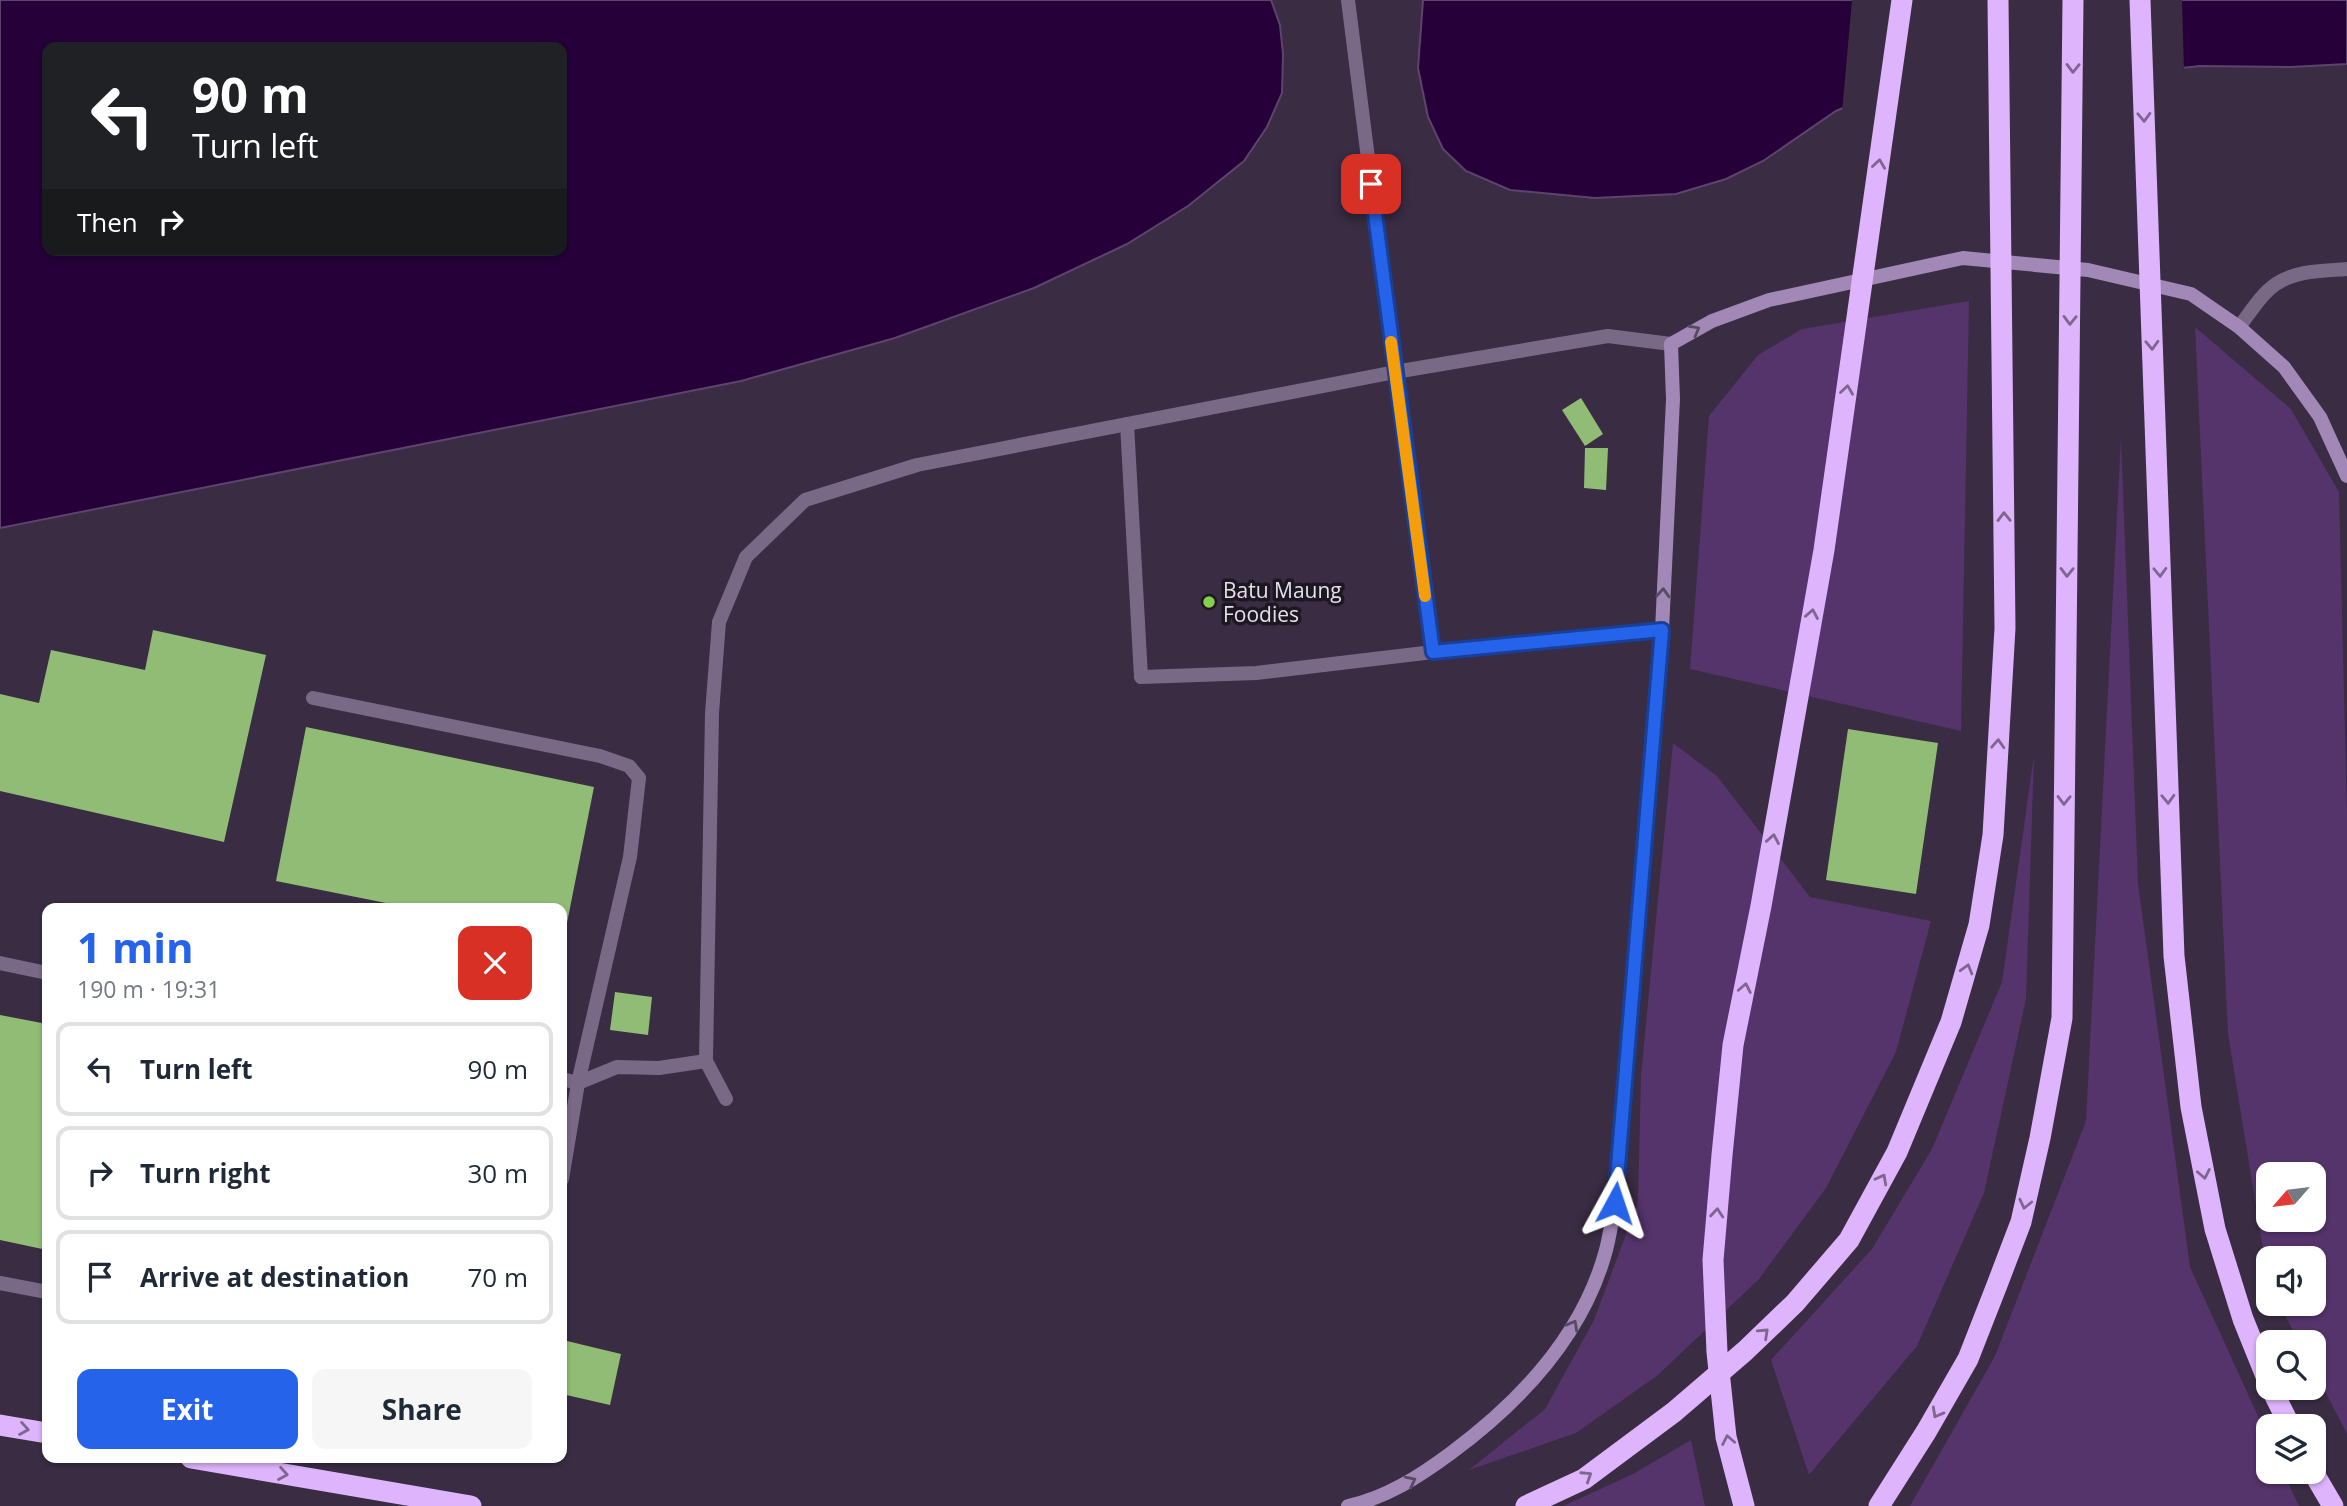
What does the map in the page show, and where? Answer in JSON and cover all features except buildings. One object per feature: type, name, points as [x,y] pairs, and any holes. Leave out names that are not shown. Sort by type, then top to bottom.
[{"type":"highway","points":[[1744,1506],[1726,1437],[1716,1339],[1713,1260],[1733,1045],[1761,906],[1824,550],[1902,0]]},
{"type":"highway","points":[[1526,1506],[1584,1479],[1674,1412],[1745,1351],[1795,1303],[1849,1240],[1897,1152],[1951,1023],[1979,925],[1993,835],[2005,628],[1998,0]]},
{"type":"highway","points":[[1879,1506],[1926,1433],[1968,1359],[2021,1222],[2062,1018],[2073,0]]},
{"type":"highway","points":[[2140,0],[2174,956],[2191,1107],[2214,1229],[2256,1351]]},
{"type":"highway","points":[[0,1425],[42,1432]]},
{"type":"highway","points":[[220,1463],[471,1506]]},
{"type":"highway","points":[[2320,1484],[2333,1506]]},
{"type":"street","points":[[1348,1506],[1359,1504],[1416,1479],[1504,1412],[1543,1370],[1566,1338],[1586,1301],[1605,1252],[1615,1203],[1662,630],[1672,399],[1671,344],[1712,320],[1769,300],[1963,258],[2088,270],[2191,294],[2239,327],[2284,367],[2320,417],[2347,476]]},
{"type":"lane","points":[[1348,0],[1433,652]]},
{"type":"lane","points":[[2239,327],[2276,284],[2307,272],[2347,269]]},
{"type":"lane","points":[[726,1099],[706,1061],[712,713],[719,622],[746,557],[805,500],[917,465],[1395,372],[1608,336],[1671,344]]},
{"type":"lane","points":[[1127,424],[1140,677],[1256,673],[1433,652],[1662,630]]},
{"type":"lane","points":[[313,698],[600,756],[629,766],[639,778],[630,856],[578,1083],[567,1150]]},
{"type":"lane","points":[[0,963],[42,972]]},
{"type":"lane","points":[[567,1080],[578,1083],[617,1068],[659,1068],[706,1061]]},
{"type":"lane","points":[[0,1283],[42,1291]]},
{"type":"shaded area","points":[[0,0],[1271,0],[1280,25],[1283,54],[1282,93],[1267,127],[1244,161],[1188,206],[1127,244],[1034,288],[895,338],[741,381],[0,528]]},
{"type":"shaded area","points":[[1423,0],[2347,0],[2347,64],[2291,67],[2200,66],[1857,102],[1836,111],[1763,161],[1726,179],[1676,194],[1595,198],[1510,190],[1466,171],[1443,149],[1428,117],[1418,68]]},
{"type":"shaded area","points":[[1969,301],[1961,731],[1690,669],[1709,416],[1758,355],[1802,329]]},
{"type":"shaded area","points":[[2195,327],[2291,409],[2339,492],[2347,813],[2347,1434],[2326,1393],[2326,1330],[2293,1330],[2285,1316],[2326,1316],[2326,1246],[2262,1246],[2260,1232],[2326,1232],[2326,1162],[2256,1162],[2256,1206],[2228,1034]]},
{"type":"shaded area","points":[[2121,437],[2138,883],[2190,1267],[2257,1414],[2256,1484],[2289,1484],[2299,1506],[1910,1506],[1995,1356],[2086,1121]]},
{"type":"shaded area","points":[[1673,743],[1717,776],[1810,897],[1931,921],[1896,1052],[1826,1188],[1759,1279],[1658,1375],[1576,1433],[1469,1470],[1545,1409],[1594,1320],[1638,1202],[1641,1075]]},
{"type":"shaded area","points":[[2034,755],[2026,999],[1984,1193],[1917,1346],[1809,1475],[1771,1360],[1872,1249],[1932,1149],[2002,982]]},
{"type":"shaded area","points":[[1691,1440],[1705,1506],[1563,1506],[1631,1475]]},
{"type":"pier","points":[[1852,0],[2182,0],[2184,71],[1858,105],[1842,112]]},
{"type":"slow traffic","points":[[1391,342],[1425,596]]},
{"type":"place","name":"Batu Maung Foodies","points":[[1209,602]]},
{"type":"route","points":[[1371,184],[1433,652],[1662,630],[1615,1203]]}]
